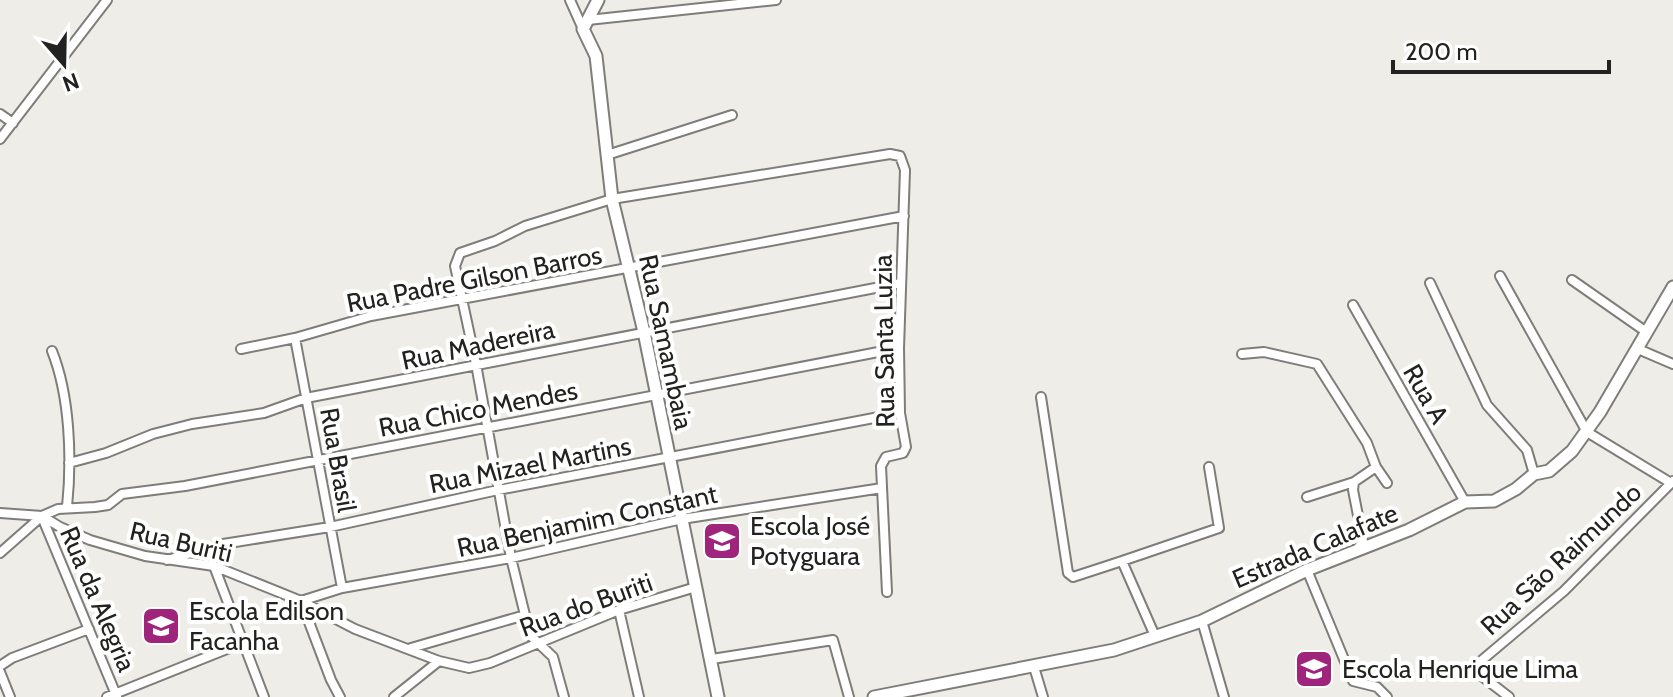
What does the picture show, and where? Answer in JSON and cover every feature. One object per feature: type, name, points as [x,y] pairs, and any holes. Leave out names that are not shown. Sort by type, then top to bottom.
[{"type":"street","points":[[0,139],[107,0]]},
{"type":"street","name":"Rua Samambaia","points":[[570,0],[586,24],[596,56],[612,199],[644,332],[718,697]]},
{"type":"street","points":[[586,24],[598,0]]},
{"type":"street","points":[[666,12],[672,0]]},
{"type":"street","points":[[586,24],[776,0]]},
{"type":"street","points":[[0,114],[13,123]]},
{"type":"street","points":[[607,155],[732,115]]},
{"type":"street","name":"Rua Santa Luzia","points":[[612,199],[890,154],[900,156],[905,170],[900,413],[906,447],[903,453],[883,460],[887,592]]},
{"type":"street","points":[[564,697],[553,657],[540,641],[532,637],[525,615],[511,558],[455,261],[460,253],[525,226],[612,199]]},
{"type":"street","name":"Rua Padre Gilson Barros","points":[[241,349],[295,338],[371,316],[904,216]]},
{"type":"street","points":[[1500,276],[1587,432],[1672,482]]},
{"type":"street","points":[[1572,280],[1645,331]]},
{"type":"street","name":"Rua Madereira","points":[[69,463],[106,453],[153,434],[192,424],[264,413],[306,398],[901,283]]},
{"type":"street","points":[[1430,283],[1487,405],[1527,450],[1534,474]]},
{"type":"street","name":"Estrada Calafate","points":[[874,697],[1114,650],[1202,621],[1307,570],[1409,530],[1465,502],[1494,501],[1534,474],[1549,471],[1572,451],[1587,432],[1673,287]]},
{"type":"street","name":"Rua A","points":[[1353,305],[1465,502]]},
{"type":"street","name":"Rua Brasil","points":[[295,338],[342,588]]},
{"type":"street","name":"Rua Chico Mendes","points":[[42,516],[67,507],[108,505],[122,494],[185,486],[899,348]]},
{"type":"street","points":[[1638,349],[1673,364]]},
{"type":"street","points":[[52,351],[61,373],[69,463],[67,507]]},
{"type":"street","points":[[1242,354],[1264,352],[1317,364],[1367,443],[1376,467],[1387,483]]},
{"type":"street","points":[[1041,397],[1068,571],[1073,577],[1218,529],[1209,467]]},
{"type":"street","name":"Rua Mizael Martins","points":[[167,560],[223,544],[330,527],[498,490],[900,413]]},
{"type":"street","points":[[1307,497],[1354,482],[1376,467]]},
{"type":"street","points":[[1354,482],[1363,541],[1358,548]]},
{"type":"street","name":"Rua São Raimundo","points":[[1509,697],[1474,670],[1475,666],[1564,591],[1672,482]]},
{"type":"street","name":"Rua Benjamim Constant","points":[[301,601],[342,588],[511,558],[682,519],[882,488]]},
{"type":"street","points":[[0,513],[42,516]]},
{"type":"street","points":[[0,553],[42,516]]},
{"type":"street","name":"Rua Buriti","points":[[42,516],[90,540],[145,556],[214,566],[301,601],[355,629],[439,661],[469,668],[490,663]]},
{"type":"street","name":"Rua da Alegria","points":[[42,516],[113,696]]},
{"type":"street","points":[[1122,561],[1155,636]]},
{"type":"street","points":[[214,566],[264,697]]},
{"type":"street","points":[[1307,570],[1353,681],[1377,687],[1387,697]]},
{"type":"street","name":"Rua do Buriti","points":[[490,663],[619,610],[696,587]]},
{"type":"street","points":[[301,601],[340,697]]},
{"type":"street","points":[[619,610],[639,697]]},
{"type":"street","points":[[411,648],[525,615]]},
{"type":"street","points":[[1202,621],[1224,697]]},
{"type":"street","points":[[0,666],[12,658],[89,629]]},
{"type":"street","points":[[712,659],[833,640],[849,697]]},
{"type":"street","points":[[113,696],[242,643]]},
{"type":"street","points":[[394,697],[439,661]]},
{"type":"street","points":[[1034,667],[1043,697]]},
{"type":"street","points":[[0,672],[10,697]]},
{"type":"place","name":"Escola José Potyguara","points":[[722,541]]},
{"type":"place","name":"Escola Edilson Facanha","points":[[161,626]]},
{"type":"place","name":"Escola Henrique Lima","points":[[1314,669]]}]
